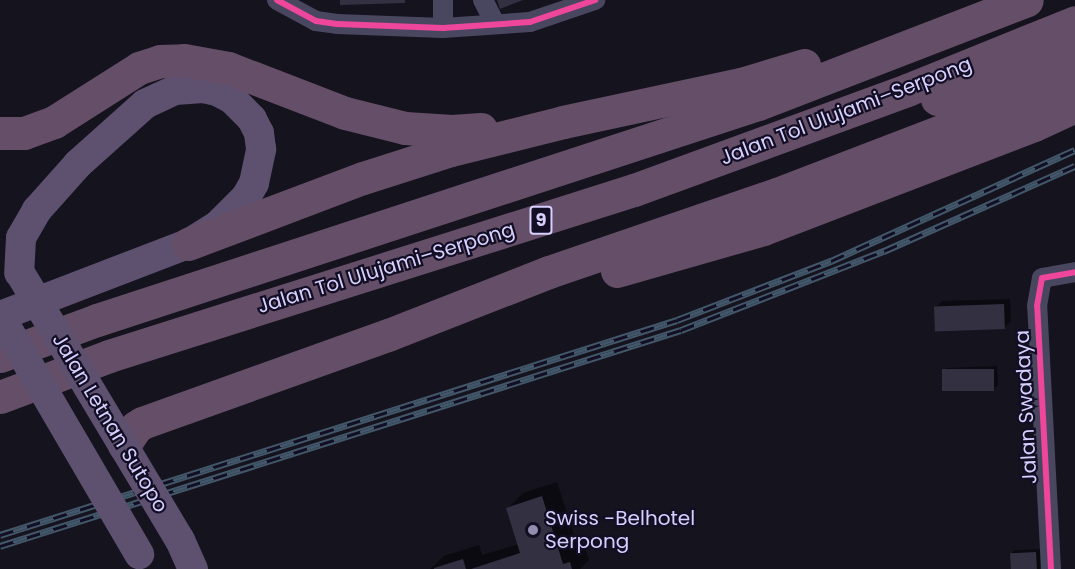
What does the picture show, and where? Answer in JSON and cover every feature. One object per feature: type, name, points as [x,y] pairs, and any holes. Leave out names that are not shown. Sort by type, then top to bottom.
[{"type":"highway","points":[[188,244],[363,178],[451,150],[563,122],[741,84],[1021,0]]},
{"type":"highway","name":"Jalan Tol Ulujami–Serpong","points":[[0,357],[97,320],[758,104],[1027,0]]},
{"type":"highway","name":"Jalan Tol Ulujami–Serpong","points":[[0,397],[109,356],[634,190],[907,90],[1075,22]]},
{"type":"highway","points":[[634,190],[1004,78],[1075,53]]},
{"type":"highway","points":[[0,133],[24,133],[54,122],[139,68],[160,61],[184,60],[228,68],[345,113],[405,128],[452,132],[563,122]]},
{"type":"highway","points":[[124,445],[136,427],[142,423],[388,335],[549,272],[777,194],[1017,102],[1075,77]]},
{"type":"highway","points":[[388,335],[763,230],[1034,125],[1075,106]]},
{"type":"main road","points":[[0,316],[188,244],[217,226],[246,197],[259,166],[259,133],[252,119],[232,99],[217,91],[203,88],[175,90],[145,104],[78,164],[37,210],[25,229],[19,249],[21,276]]},
{"type":"main road","name":"Jalan Letnan Sutopo","points":[[0,241],[180,540],[193,569]]},
{"type":"main road","name":"Jalan Letnan Sutopo","points":[[0,316],[143,561]]},
{"type":"street","points":[[277,0],[316,21],[337,24],[443,28],[530,22],[594,0]]},
{"type":"street","points":[[443,0],[443,28]]},
{"type":"street","points":[[483,0],[495,24]]},
{"type":"street","name":"Jalan Swadaya","points":[[1051,569],[1039,374],[1039,285],[1042,278],[1075,272]]},
{"type":"building","points":[[340,0],[405,0],[405,3],[340,5]]},
{"type":"building","points":[[497,0],[523,0],[500,9]]},
{"type":"building","points":[[1004,304],[1005,329],[935,331],[934,306]]},
{"type":"building","points":[[942,369],[994,369],[994,391],[942,391]]},
{"type":"building","name":"Swiss -Belhotel Serpong","points":[[542,496],[563,564],[570,562],[572,569],[471,569],[520,553],[506,508]]},
{"type":"building","points":[[1036,552],[1037,569],[1011,569],[1010,553]]},
{"type":"building","points":[[463,559],[466,569],[434,569],[434,568]]},
{"type":"railway","points":[[0,535],[677,320],[831,261],[1075,150]]},
{"type":"railway","points":[[0,546],[681,330],[884,251],[1075,166]]},
{"type":"cycle path","points":[[277,0],[316,21],[337,24],[443,28],[530,22],[595,0]]},
{"type":"cycle path","points":[[1051,569],[1037,306],[1042,278],[1075,272]]},
{"type":"place","name":"Swiss -Belhotel Serpong","points":[[533,530]]}]
